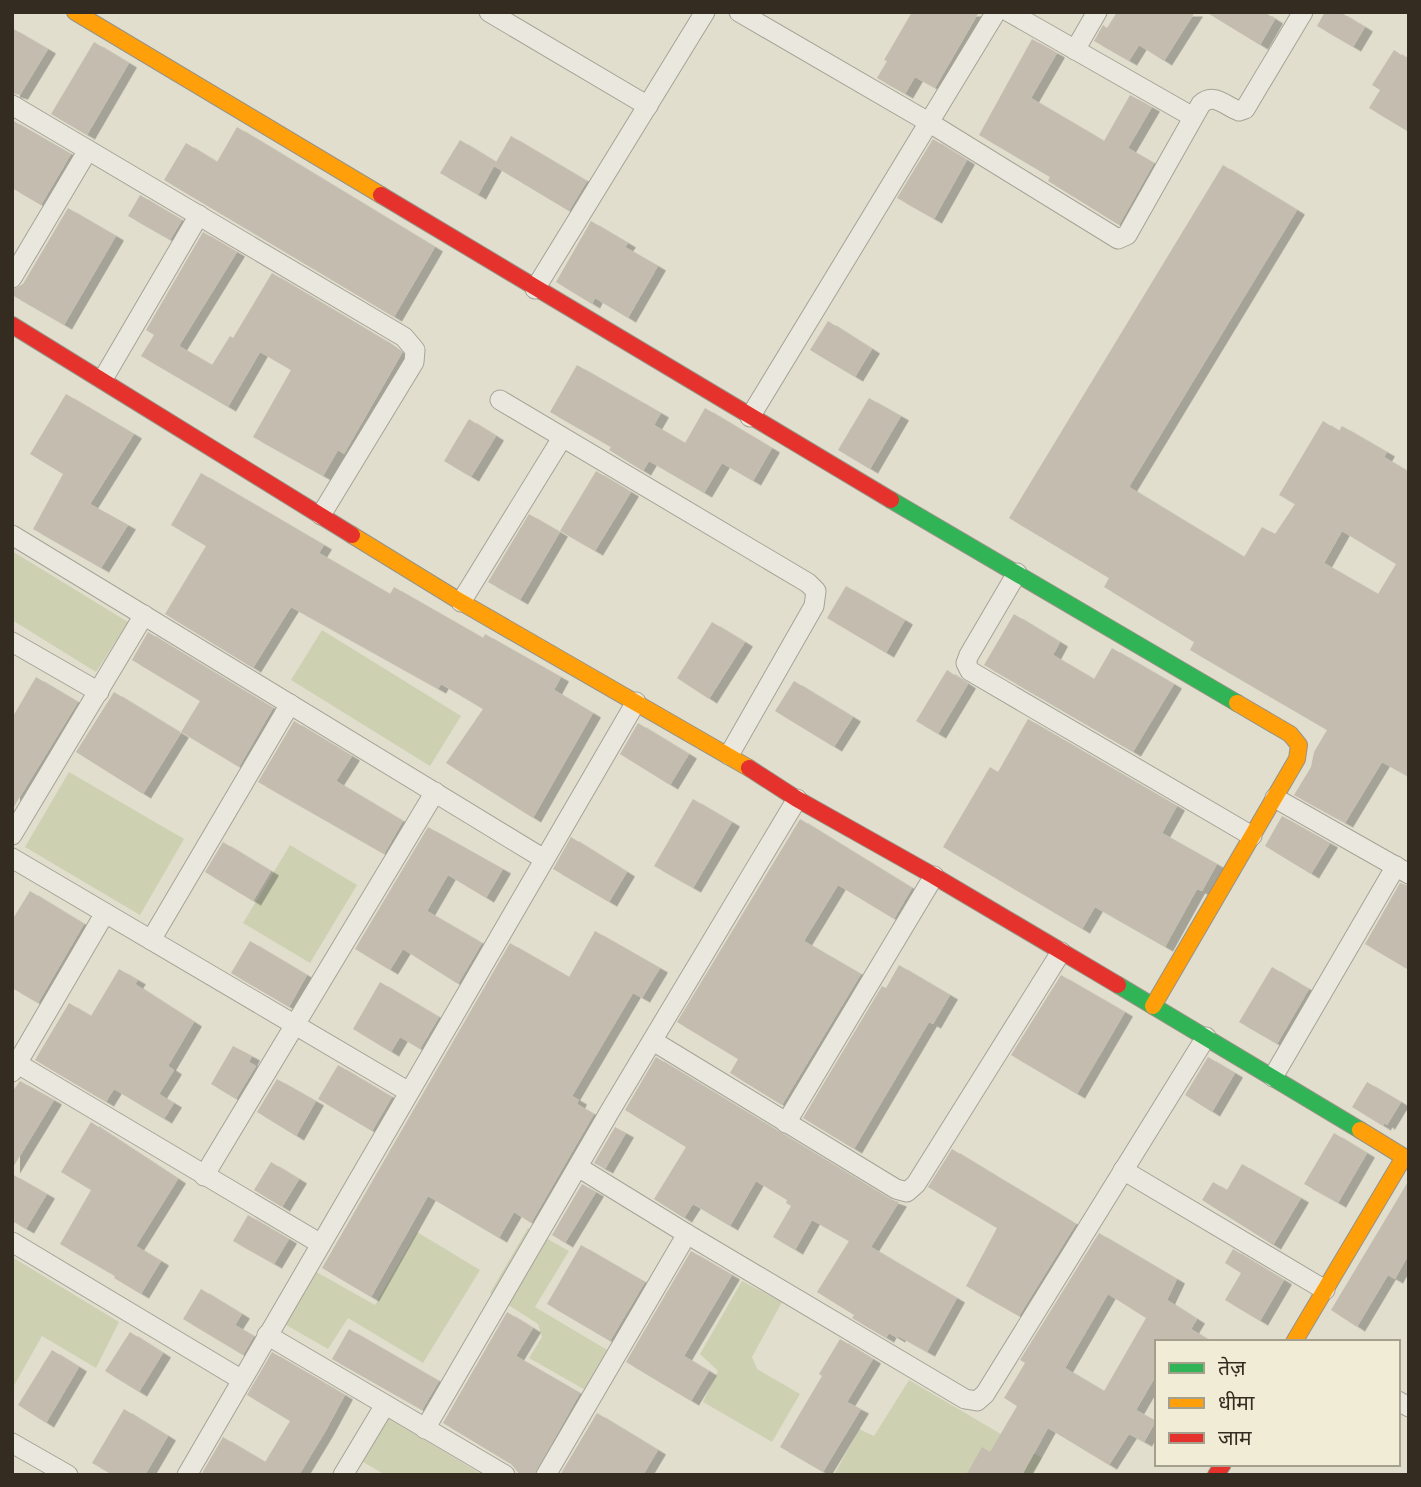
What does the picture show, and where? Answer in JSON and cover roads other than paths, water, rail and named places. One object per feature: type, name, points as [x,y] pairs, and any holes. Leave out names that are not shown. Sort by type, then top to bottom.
[{"type":"street","points":[[489,12],[517,19],[648,106]]},
{"type":"street","points":[[535,289],[705,12]]},
{"type":"street","points":[[739,12],[930,123],[1118,239],[1126,235],[1201,104],[1212,98],[1239,111],[1245,108],[1303,12]]},
{"type":"street","points":[[750,417],[996,12]]},
{"type":"street","points":[[1009,12],[1193,117]]},
{"type":"street","points":[[1075,50],[1097,12]]},
{"type":"street","points":[[80,14],[750,417],[1290,734],[1299,745],[1297,759],[1153,1006]]},
{"type":"street","points":[[12,105],[404,337],[415,350],[414,362],[321,515]]},
{"type":"street","points":[[12,278],[88,150]]},
{"type":"street","points":[[103,379],[199,215]]},
{"type":"street","points":[[12,325],[461,602],[729,755],[797,799],[934,876],[1407,1156],[1297,1340]]},
{"type":"street","points":[[500,400],[808,583],[816,591],[814,606],[729,755]]},
{"type":"street","points":[[461,602],[562,438]]},
{"type":"street","points":[[12,535],[544,859]]},
{"type":"street","points":[[1017,573],[969,655],[966,663],[970,671],[1252,836]]},
{"type":"street","points":[[12,835],[144,615]]},
{"type":"street","points":[[12,642],[99,692]]},
{"type":"street","points":[[187,1475],[636,702]]},
{"type":"street","points":[[150,940],[290,704]]},
{"type":"street","points":[[204,1176],[435,792]]},
{"type":"street","points":[[1273,1077],[1402,870],[1275,798]]},
{"type":"street","points":[[425,1429],[797,799]]},
{"type":"street","points":[[12,858],[409,1093]]},
{"type":"street","points":[[786,1123],[934,876]]},
{"type":"street","points":[[105,913],[15,1068],[320,1244]]},
{"type":"street","points":[[653,1041],[896,1189],[907,1192],[916,1184],[1061,951]]},
{"type":"street","points":[[578,1167],[965,1399],[977,1401],[985,1394],[1206,1037]]},
{"type":"street","points":[[1123,1170],[1325,1290]]},
{"type":"street","points":[[546,1475],[687,1234]]},
{"type":"street","points":[[12,1242],[242,1380]]},
{"type":"street","points":[[267,1335],[505,1475]]},
{"type":"street","points":[[351,1472],[385,1405]]},
{"type":"street","points":[[12,1443],[68,1475]]}]
